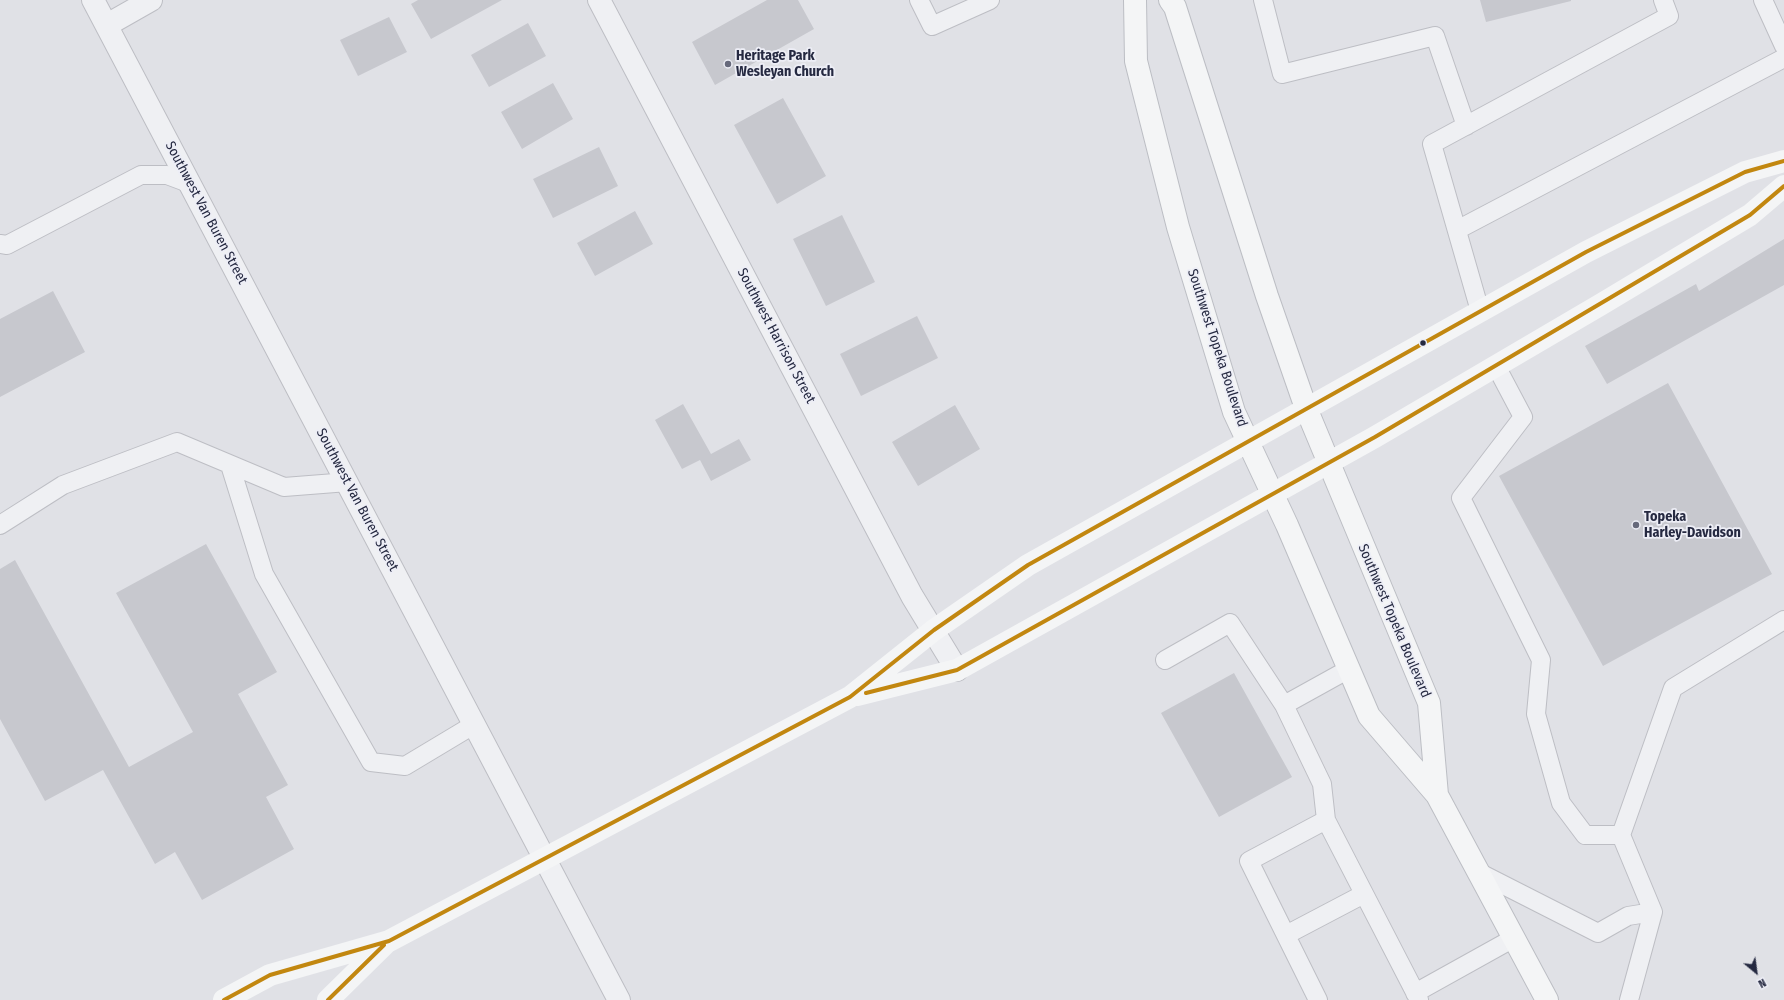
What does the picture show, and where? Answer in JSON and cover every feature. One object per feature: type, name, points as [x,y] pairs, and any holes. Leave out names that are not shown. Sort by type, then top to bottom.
[{"type":"main road","name":"Southwest Topeka Boulevard","points":[[1135,0],[1136,60],[1176,219],[1234,412],[1273,494],[1369,716],[1437,795],[1547,1000]]},
{"type":"main road","name":"Southwest Topeka Boulevard","points":[[1170,0],[1175,7],[1267,296],[1306,408],[1327,463],[1429,703],[1437,795]]},
{"type":"main road","points":[[224,1000],[270,975],[389,941],[545,857],[850,697],[934,630],[1028,565],[1248,440],[1586,252],[1745,172],[1784,161]]},
{"type":"main road","points":[[850,697],[957,670],[1273,494],[1496,366],[1750,215],[1784,186]]},
{"type":"main road","points":[[328,1000],[389,941]]},
{"type":"street","name":"Southwest Van Buren Street","points":[[93,0],[348,482],[619,1000]]},
{"type":"street","points":[[107,25],[151,0]]},
{"type":"street","name":"Southwest Harrison Street","points":[[599,0],[912,596],[957,670]]},
{"type":"lane","points":[[919,0],[932,26],[990,0]]},
{"type":"lane","points":[[1263,0],[1282,74],[1435,36],[1466,126]]},
{"type":"lane","points":[[1480,311],[1432,144],[1669,16],[1662,0]]},
{"type":"lane","points":[[1763,0],[1784,46]]},
{"type":"lane","points":[[1457,230],[1784,58]]},
{"type":"lane","points":[[0,244],[7,245],[141,176],[167,175],[191,184]]},
{"type":"lane","points":[[1496,366],[1523,417],[1461,498],[1541,660],[1536,714],[1561,803],[1585,835],[1621,835]]},
{"type":"lane","points":[[0,525],[63,485],[177,442],[284,487],[348,482]]},
{"type":"lane","points":[[230,465],[264,574],[371,762],[405,766],[475,724]]},
{"type":"lane","points":[[1629,1000],[1653,912],[1621,835],[1673,688],[1784,620]]},
{"type":"lane","points":[[1165,660],[1230,623],[1284,705],[1322,784],[1326,820],[1417,996],[1514,938]]},
{"type":"lane","points":[[1284,705],[1349,670]]},
{"type":"lane","points":[[1318,1000],[1249,861],[1326,820]]},
{"type":"lane","points":[[1478,872],[1598,933],[1628,916],[1653,912]]},
{"type":"lane","points":[[1286,935],[1364,894]]},
{"type":"building","points":[[418,0],[502,0],[431,39],[411,4]]},
{"type":"building","name":"Heritage Park Wesleyan Church","points":[[767,0],[798,0],[814,29],[715,85],[692,42]]},
{"type":"building","points":[[1480,0],[1571,0],[1571,1],[1486,22]]},
{"type":"building","points":[[389,17],[407,52],[358,76],[340,40]]},
{"type":"building","points":[[528,23],[546,56],[489,87],[471,55]]},
{"type":"building","points":[[553,83],[573,119],[522,149],[501,112]]},
{"type":"building","points":[[783,98],[826,176],[777,204],[734,125]]},
{"type":"building","points":[[599,147],[618,186],[553,218],[533,179]]},
{"type":"building","points":[[635,211],[653,244],[595,276],[577,243]]},
{"type":"building","points":[[842,215],[875,282],[826,306],[793,239]]},
{"type":"building","points":[[1784,239],[1784,285],[1607,384],[1585,346],[1696,284],[1699,291]]},
{"type":"building","points":[[53,291],[85,352],[0,397],[0,319]]},
{"type":"building","points":[[917,316],[938,358],[861,396],[840,354]]},
{"type":"building","name":"Topeka Harley-Davidson","points":[[1668,383],[1772,574],[1603,666],[1499,476]]},
{"type":"building","points":[[683,404],[711,454],[739,439],[751,460],[711,481],[700,460],[682,469],[655,420]]},
{"type":"building","points":[[955,405],[980,449],[918,486],[892,442]]},
{"type":"building","points":[[206,544],[277,672],[238,694],[288,785],[266,797],[294,849],[202,900],[175,852],[155,864],[103,770],[45,801],[0,719],[0,569],[15,560],[129,767],[193,732],[116,593]]},
{"type":"building","points":[[1234,673],[1292,777],[1219,817],[1161,713]]},
{"type":"transit line","points":[[224,1000],[270,975],[389,941],[850,697],[934,630],[1028,565],[1586,252],[1745,172],[1784,161]]},
{"type":"transit line","points":[[866,693],[957,670],[1375,437],[1750,215],[1784,186]]},
{"type":"transit line","points":[[328,1000],[384,945]]},
{"type":"place","name":"Heritage Park Wesleyan Church","points":[[728,64]]},
{"type":"place","name":"Topeka Harley-Davidson","points":[[1636,525]]}]
